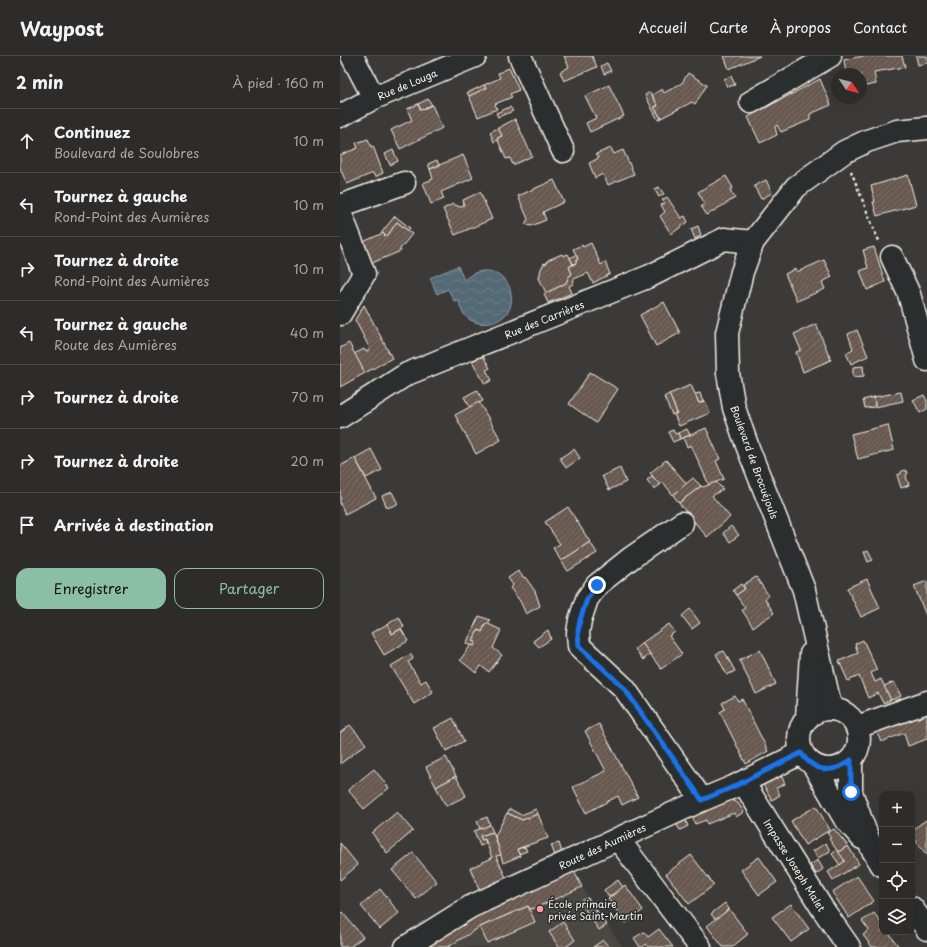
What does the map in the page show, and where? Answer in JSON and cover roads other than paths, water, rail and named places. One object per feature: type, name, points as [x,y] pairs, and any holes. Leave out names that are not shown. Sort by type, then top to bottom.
[{"type":"street","points":[[352,56],[374,98]]},
{"type":"street","name":"Rue de Louga","points":[[340,116],[374,98],[475,56]]},
{"type":"street","points":[[520,56],[563,151]]},
{"type":"street","points":[[751,102],[830,56]]},
{"type":"street","name":"Boulevard de Brocuéjouls","points":[[831,709],[804,590],[748,448],[734,408],[728,373],[727,333],[742,272],[753,242],[796,188],[844,152],[867,141],[897,131],[927,128]]},
{"type":"street","points":[[340,206],[404,183]]},
{"type":"street","points":[[340,212],[364,274],[340,314]]},
{"type":"street","name":"Rue des Carrières","points":[[340,417],[407,374],[650,276],[724,239],[753,242]]},
{"type":"street","points":[[892,257],[909,294],[927,360]]},
{"type":"street","points":[[682,523],[631,558],[597,585],[587,599],[578,632],[579,646],[624,688],[702,800]]},
{"type":"street","name":"Boulevard de Brocuéjouls","points":[[807,718],[813,633]]},
{"type":"street","points":[[857,727],[927,702]]},
{"type":"street","points":[[808,760],[824,769],[834,769],[844,766],[851,760],[859,744],[859,736],[857,727],[846,714],[831,709],[814,713],[807,718],[801,726],[798,735],[799,744],[808,760],[845,819],[877,857]]},
{"type":"street","name":"Route des Aumières","points":[[406,947],[470,907],[743,782],[808,760]]},
{"type":"street","points":[[851,760],[851,792],[862,824],[877,857]]},
{"type":"street","name":"Impasse Joseph Malet","points":[[743,782],[822,908],[849,947]]},
{"type":"street","points":[[618,839],[700,947]]},
{"type":"street","points":[[915,912],[927,929]]},
{"type":"water","points":[[458,266],[464,280],[475,273],[483,271],[496,273],[503,278],[510,289],[511,302],[508,312],[500,319],[490,323],[480,323],[470,320],[463,312],[459,300],[454,301],[448,289],[437,294],[430,278]]},
{"type":"place","name":"École primaire privée Saint-Martin","points":[[540,909]]}]
